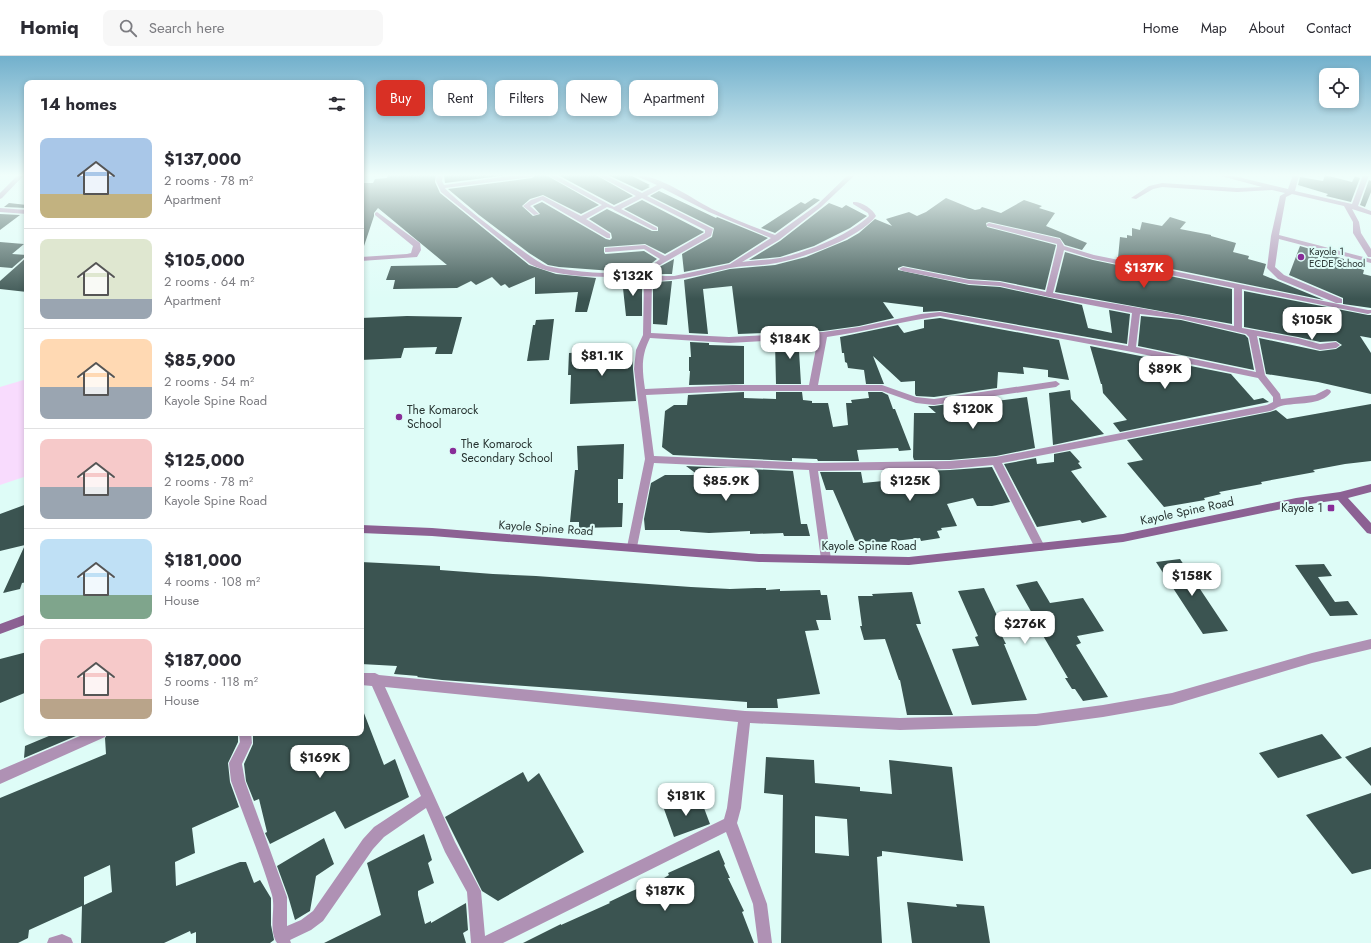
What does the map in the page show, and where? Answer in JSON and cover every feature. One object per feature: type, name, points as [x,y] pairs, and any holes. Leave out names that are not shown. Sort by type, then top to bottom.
[{"type":"main road","name":"Kayole Spine Road","points":[[364,529],[440,533],[632,547],[759,558],[909,561],[1123,538],[1296,502],[1340,496],[1371,488]]},
{"type":"main road","points":[[1340,496],[1371,530]]},
{"type":"main road","points":[[0,629],[24,620]]},
{"type":"street","points":[[364,259],[408,256],[414,255],[417,250],[416,245],[380,216]]},
{"type":"street","points":[[474,216],[533,262],[544,268],[568,272],[645,278],[665,278],[790,257],[853,230],[872,216]]},
{"type":"street","points":[[576,216],[607,236]]},
{"type":"street","points":[[581,219],[586,216]]},
{"type":"street","points":[[629,216],[655,229]]},
{"type":"street","points":[[632,547],[650,459],[640,392],[639,363],[640,350],[647,335],[645,278],[657,263],[708,234],[709,229],[683,216]]},
{"type":"street","points":[[724,216],[776,238]]},
{"type":"street","points":[[730,266],[776,238],[805,216]]},
{"type":"street","points":[[1279,216],[1270,261],[1271,268],[1275,273],[1293,283],[1369,312]]},
{"type":"street","points":[[1353,216],[1356,222],[1356,233],[1371,255]]},
{"type":"street","points":[[989,225],[1057,241],[1060,243],[1061,247],[1049,295]]},
{"type":"street","points":[[1275,236],[1371,261]]},
{"type":"street","points":[[608,250],[644,247],[665,258]]},
{"type":"street","points":[[1061,247],[1093,257],[1257,288],[1369,312]]},
{"type":"street","points":[[903,270],[969,282],[1000,284],[1049,295],[1136,311],[1182,317],[1320,347],[1336,345]]},
{"type":"street","points":[[1238,329],[1238,286],[1257,288]]},
{"type":"street","points":[[1132,349],[1136,311]]},
{"type":"street","points":[[647,335],[729,340],[823,334],[859,330],[921,316],[940,314],[1132,349],[1261,376]]},
{"type":"street","points":[[1249,332],[1253,336],[1261,376],[1277,396],[1277,403]]},
{"type":"street","points":[[813,388],[823,334]]},
{"type":"street","points":[[640,392],[733,388],[882,388],[894,390],[913,399],[930,403],[1056,384]]},
{"type":"street","points":[[650,459],[813,467],[950,464],[996,461],[1270,408],[1277,403],[1317,398],[1327,392]]},
{"type":"street","points":[[996,461],[1040,547]]},
{"type":"street","points":[[813,467],[826,559]]},
{"type":"street","points":[[364,679],[745,717],[900,724],[1036,720],[1103,711],[1172,699],[1312,658],[1371,644]]},
{"type":"street","points":[[375,679],[450,848],[474,891],[478,943]]},
{"type":"street","points":[[745,717],[734,808],[730,823],[760,904],[766,943]]},
{"type":"street","points":[[0,777],[94,736]]},
{"type":"street","points":[[245,736],[246,743],[235,762],[238,781],[280,897],[279,916],[283,940],[318,916],[364,849],[379,832],[428,799]]},
{"type":"street","points":[[487,943],[730,823]]},
{"type":"street","points":[[54,943],[62,941],[66,943]]},
{"type":"shaded area","points":[[24,380],[24,477],[0,485],[0,387]]},
{"type":"building","points":[[0,216],[18,216],[0,230]]},
{"type":"building","points":[[364,216],[374,216],[364,246]]},
{"type":"building","points":[[388,216],[469,216],[529,265],[556,274],[596,278],[587,312],[575,312],[578,292],[535,294],[535,277],[509,288],[505,284],[501,286],[492,277],[476,285],[471,281],[457,288],[393,289],[395,280],[386,280],[391,266],[447,265]]},
{"type":"building","points":[[481,216],[567,216],[610,240],[612,238],[611,233],[589,219],[594,216],[622,216],[652,231],[658,231],[658,227],[638,216],[674,216],[704,232],[665,254],[645,244],[604,247],[605,254],[644,251],[657,259],[639,273],[548,265],[529,253]]},
{"type":"building","points":[[691,216],[717,217],[768,238],[729,263],[684,272],[682,254],[712,237],[714,228]]},
{"type":"building","points":[[779,216],[798,216],[775,233],[761,228]]},
{"type":"building","points":[[812,216],[866,216],[850,228],[814,246],[780,257],[749,260],[780,241]]},
{"type":"building","points":[[895,216],[1053,216],[1046,226],[1087,243],[1082,250],[1065,245],[1060,238],[989,222],[986,223],[987,227],[1056,245],[1045,290],[1000,281],[969,279],[903,266],[898,268],[898,270],[969,285],[1000,287],[1082,305],[1088,328],[1112,333],[1109,310],[1130,314],[1127,344],[940,311],[923,312],[923,307],[883,302],[894,318],[859,326],[823,331],[738,334],[732,286],[703,289],[708,334],[689,333],[684,280],[730,269],[775,265],[806,257],[847,240],[859,233],[875,219],[892,226],[886,219]]},
{"type":"building","points":[[1170,217],[1186,222],[1180,229],[1211,235],[1236,243],[1233,252],[1249,256],[1248,259],[1266,264],[1263,275],[1324,300],[1118,258],[1120,237],[1127,238],[1127,235],[1132,236],[1132,228],[1140,230],[1142,222],[1162,226]]},
{"type":"building","points":[[0,242],[24,244],[12,254],[24,255],[24,258],[12,268],[0,267]]},
{"type":"building","points":[[1300,246],[1344,259],[1344,261],[1352,264],[1351,266],[1364,270],[1363,274],[1371,276],[1371,308],[1343,304],[1343,298],[1289,275]]},
{"type":"building","points":[[1065,252],[1093,260],[1232,289],[1232,324],[1055,292]]},
{"type":"building","points":[[674,259],[672,274],[651,274],[661,266]]},
{"type":"building","points":[[24,260],[24,292],[0,289],[0,281]]},
{"type":"building","points":[[622,279],[642,281],[642,316],[626,316]]},
{"type":"building","points":[[672,281],[667,325],[653,324],[653,282]]},
{"type":"building","points":[[1244,291],[1371,315],[1371,338],[1360,336],[1371,353],[1371,394],[1318,382],[1266,374],[1259,338],[1320,351],[1336,349],[1342,345],[1336,341],[1320,342],[1244,327]]},
{"type":"building","points":[[407,316],[462,317],[452,354],[435,354],[437,347],[404,348],[401,358],[364,360],[364,318]]},
{"type":"building","points":[[1141,316],[1181,320],[1245,335],[1248,338],[1254,370],[1138,346]]},
{"type":"building","points":[[940,318],[1059,340],[1069,380],[1048,377],[1048,370],[1023,367],[1024,374],[998,372],[997,388],[934,397],[916,396],[915,381],[901,382],[873,356],[884,384],[866,384],[864,370],[848,368],[847,363],[845,362],[844,353],[842,353],[840,337],[898,325],[904,333],[924,328],[924,320]]},
{"type":"building","points":[[554,319],[549,360],[527,361],[533,325],[535,325],[536,320]]},
{"type":"building","points":[[816,340],[814,351],[799,351],[801,384],[776,384],[775,342]]},
{"type":"building","points":[[690,342],[709,343],[709,345],[744,346],[744,384],[689,385],[689,357],[691,357]]},
{"type":"building","points":[[1090,346],[1231,374],[1254,400],[1263,398],[1269,402],[1120,432],[1113,423],[1127,420],[1103,393],[1102,384]]},
{"type":"building","points":[[632,349],[636,401],[570,404],[571,375],[568,375],[569,353]]},
{"type":"building","points":[[1070,390],[1071,399],[1104,434],[1053,445],[1049,393]]},
{"type":"building","points":[[744,392],[744,398],[776,399],[776,392],[802,392],[803,400],[812,401],[812,403],[828,403],[833,427],[848,425],[846,403],[852,403],[851,400],[869,398],[868,392],[882,392],[888,395],[893,409],[895,409],[911,450],[899,451],[898,448],[857,450],[859,461],[818,461],[817,459],[792,458],[792,461],[673,455],[662,447],[665,411],[674,405],[687,405],[688,395]]},
{"type":"building","points":[[996,397],[996,401],[1027,397],[1035,448],[996,456],[950,460],[914,460],[914,413],[936,413],[928,406]]},
{"type":"building","points":[[1371,404],[1371,461],[1313,470],[1315,472],[1261,482],[1262,484],[1219,492],[1221,494],[1204,498],[1205,500],[1164,507],[1127,463],[1143,460],[1127,440],[1276,410],[1287,419]]},
{"type":"building","points":[[624,444],[623,479],[618,479],[618,503],[623,503],[622,527],[579,528],[579,522],[570,522],[575,470],[578,470],[577,446]]},
{"type":"building","points":[[1070,451],[1080,462],[1078,463],[1082,468],[1071,471],[1107,517],[1082,523],[1080,520],[1037,527],[1004,464],[1036,458],[1037,464],[1054,462],[1054,454]]},
{"type":"building","points":[[686,466],[793,471],[801,524],[807,524],[810,536],[784,536],[783,533],[750,534],[750,531],[709,533],[680,530],[645,530],[644,519],[651,483],[665,475],[698,475]]},
{"type":"building","points":[[992,467],[1010,502],[992,506],[977,506],[973,498],[947,504],[957,526],[941,528],[942,530],[937,531],[940,538],[921,541],[920,538],[886,542],[855,541],[833,490],[826,490],[820,472],[861,472],[863,483],[893,480],[895,485],[924,481],[919,471]]},
{"type":"building","points":[[24,505],[24,545],[0,551],[0,514]]},
{"type":"building","points":[[24,547],[24,583],[22,583],[20,589],[3,593]]},
{"type":"building","points":[[1180,559],[1228,631],[1203,634],[1156,562]]},
{"type":"building","points":[[364,562],[440,566],[440,570],[691,587],[730,589],[766,588],[766,590],[780,589],[780,591],[820,590],[821,595],[827,595],[831,620],[816,620],[819,630],[805,631],[820,694],[777,699],[778,708],[747,708],[747,702],[442,680],[394,674],[397,666],[364,664]]},
{"type":"building","points":[[1324,564],[1332,576],[1318,577],[1335,602],[1348,601],[1358,615],[1330,616],[1295,565]]},
{"type":"building","points":[[1037,581],[1050,603],[1083,598],[1104,631],[1077,636],[1081,643],[1076,645],[1108,697],[1083,701],[1075,689],[1072,689],[1065,678],[1068,678],[1042,634],[1002,636],[1027,700],[972,705],[952,649],[979,646],[975,637],[978,636],[958,591],[984,588],[1001,624],[1037,622],[1016,585]]},
{"type":"building","points":[[912,592],[921,624],[916,624],[953,715],[907,715],[900,680],[885,639],[864,640],[860,626],[862,626],[858,596]]},
{"type":"building","points":[[24,653],[24,693],[0,703],[0,659]]},
{"type":"building","points":[[364,713],[384,765],[395,759],[409,797],[345,829],[335,811],[270,844],[265,833],[267,832],[259,799],[254,801],[246,781],[244,764],[253,744],[253,736],[364,736]]},
{"type":"building","points":[[1322,734],[1342,758],[1278,778],[1259,753]]},
{"type":"building","points":[[49,736],[76,736],[24,758],[25,746]]},
{"type":"building","points":[[106,736],[238,736],[238,742],[228,763],[230,782],[239,807],[192,828],[195,853],[175,862],[176,886],[240,862],[246,862],[254,883],[260,880],[271,898],[271,925],[274,940],[270,943],[196,943],[196,932],[191,934],[190,931],[164,943],[81,943],[82,906],[29,930],[28,938],[18,943],[0,943],[0,798],[106,754]],"holes":[[[110,865],[112,892],[84,905],[84,877]]]},
{"type":"building","points":[[1371,747],[1371,786],[1345,757]]},
{"type":"building","points":[[766,757],[814,760],[815,783],[860,787],[860,791],[892,794],[889,760],[952,767],[963,861],[882,851],[882,856],[877,857],[882,943],[781,943],[783,795],[764,793]],"holes":[[[815,816],[847,819],[849,856],[815,853]]]},
{"type":"building","points":[[523,772],[528,782],[539,773],[584,852],[498,901],[482,891],[445,817]]},
{"type":"building","points":[[1371,793],[1371,869],[1352,874],[1306,815]]},
{"type":"building","points":[[687,800],[689,805],[701,800],[710,824],[674,837],[664,809]]},
{"type":"building","points":[[424,834],[432,860],[428,863],[434,883],[418,891],[425,924],[431,921],[431,923],[466,903],[468,930],[463,933],[466,943],[324,943],[381,915],[367,863]]},
{"type":"building","points":[[324,838],[334,864],[316,876],[310,911],[295,920],[277,866]]},
{"type":"building","points":[[719,850],[730,878],[728,878],[744,911],[742,912],[754,943],[523,943],[561,924],[610,903],[609,902],[632,891],[664,878],[669,875],[668,873]]},
{"type":"building","points":[[907,902],[957,907],[956,904],[984,906],[990,943],[912,943]]},
{"type":"place","name":"Kayole 1 ECDE School","points":[[1301,257]]},
{"type":"place","name":"The Komarock School","points":[[399,417]]},
{"type":"place","name":"The Komarock Secondary School","points":[[453,451]]},
{"type":"place","name":"Kayole 1","points":[[1331,508]]}]
